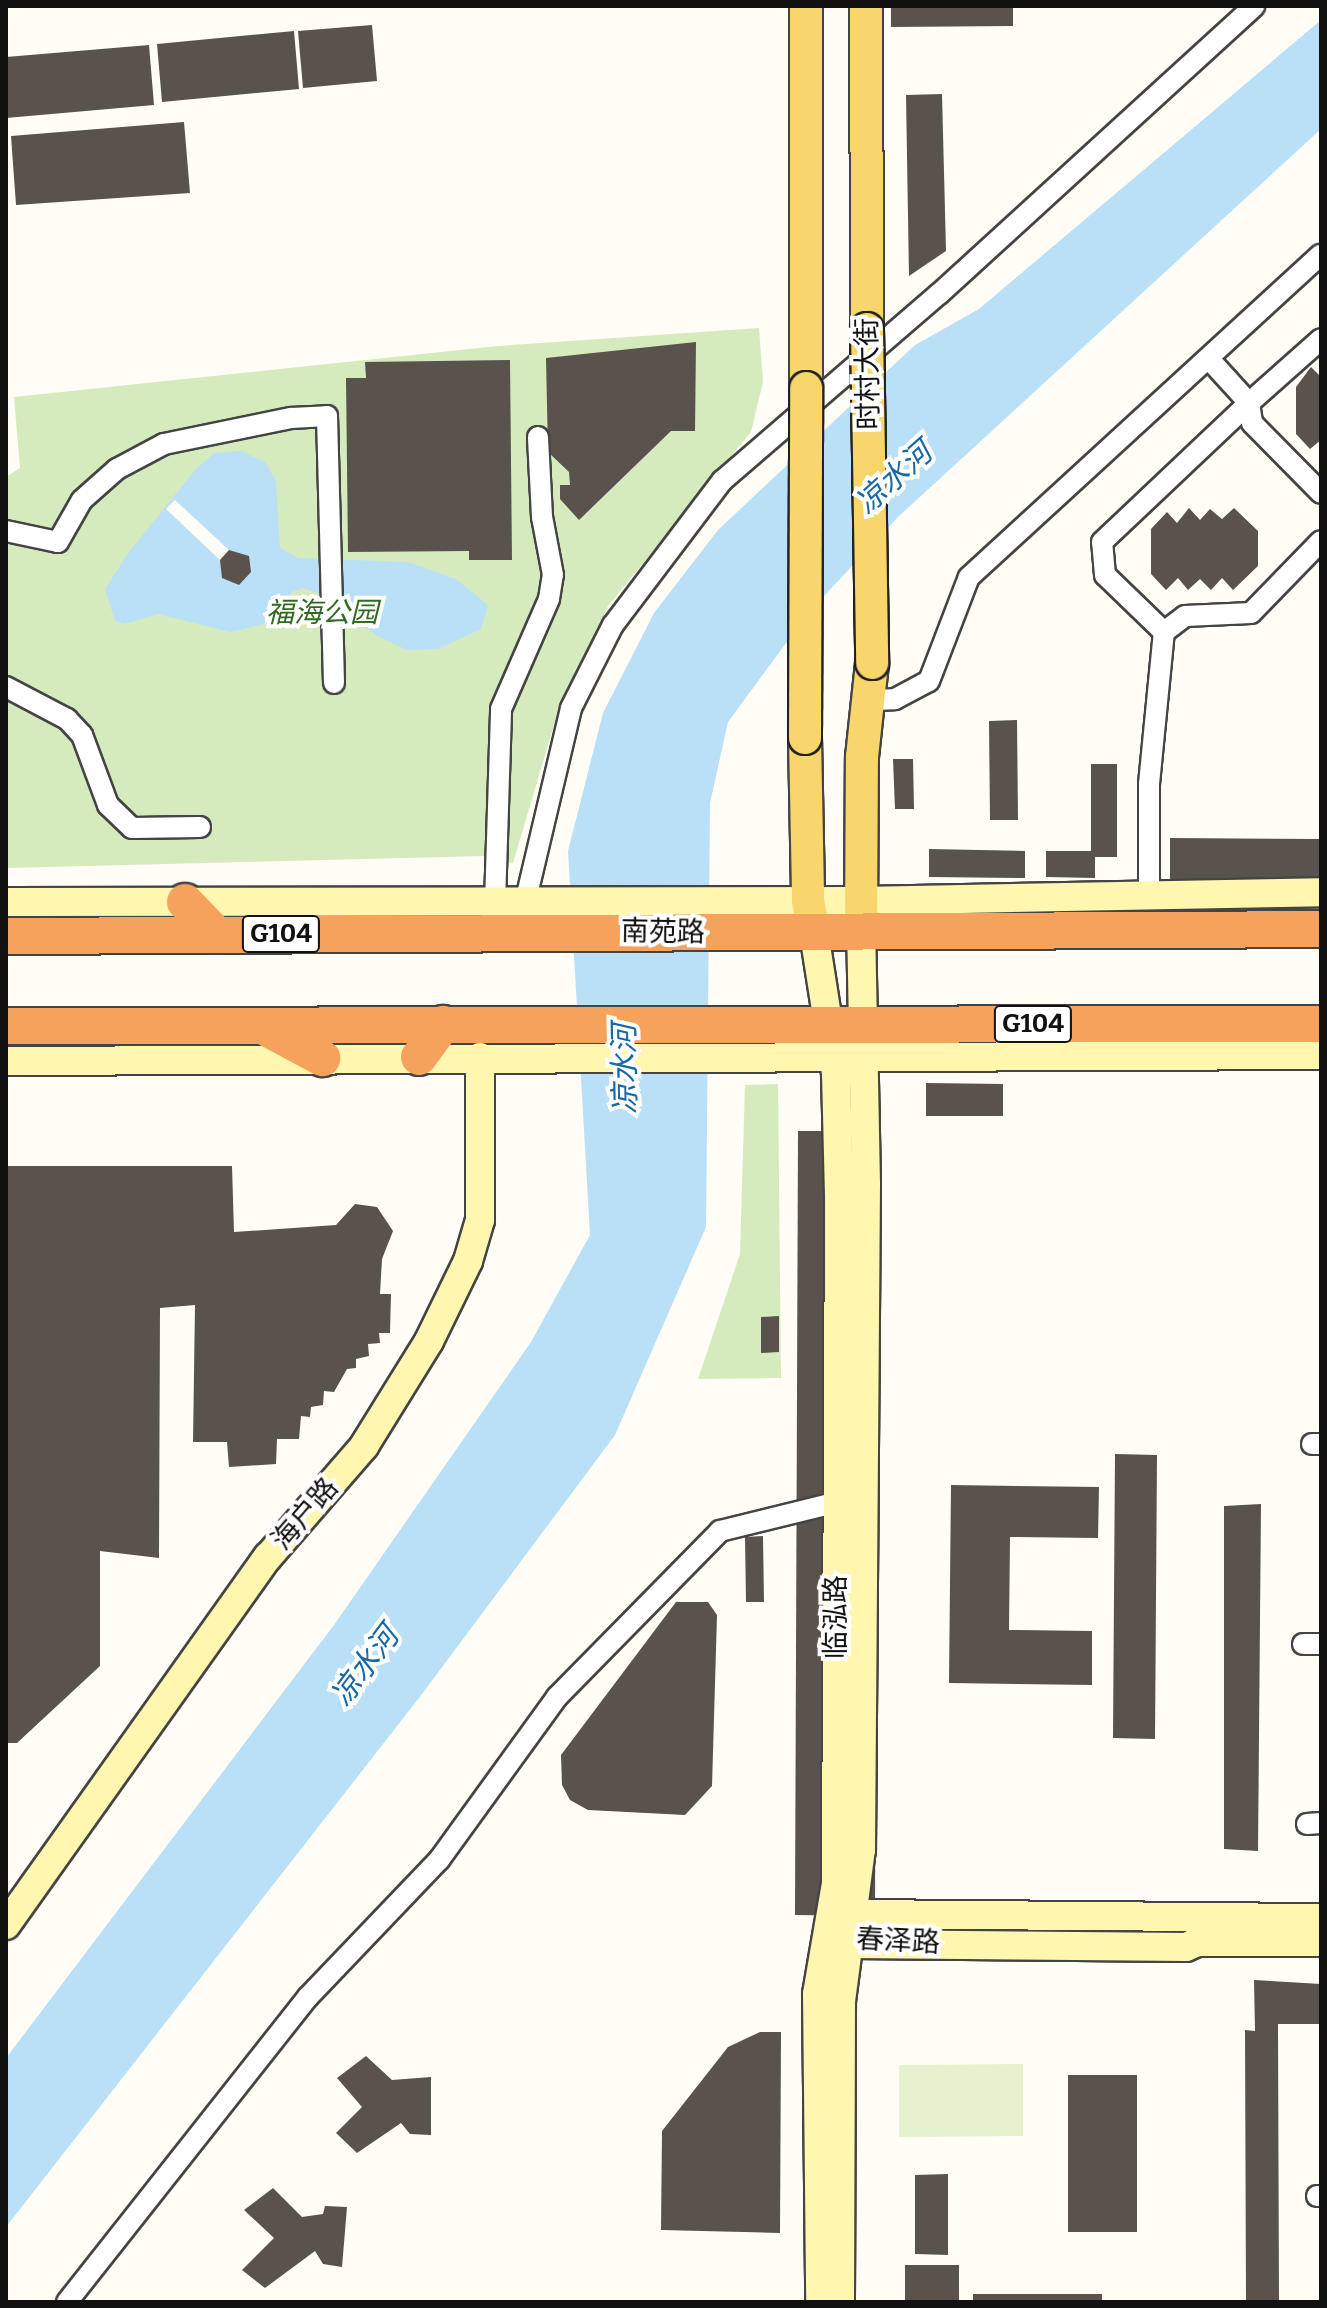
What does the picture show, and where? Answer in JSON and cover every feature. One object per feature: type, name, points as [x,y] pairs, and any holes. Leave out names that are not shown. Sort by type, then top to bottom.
[{"type":"highway","points":[[185,902],[216,934]]},
{"type":"highway","points":[[312,933],[341,903]]},
{"type":"highway","name":"南苑路","points":[[6,936],[312,933],[555,916],[861,917],[1321,929]]},
{"type":"highway","points":[[419,1057],[443,1024]]},
{"type":"highway","name":"G104","points":[[6,1026],[443,1024],[553,1040],[863,1040],[1321,1024]]},
{"type":"highway","points":[[261,1025],[322,1058]]},
{"type":"main road","points":[[806,6],[805,738],[811,917]]},
{"type":"main road","name":"时村大街","points":[[861,917],[862,757],[872,700],[866,6]]},
{"type":"street","points":[[525,903],[571,708],[613,625],[722,481],[939,294],[1254,6]]},
{"type":"street","points":[[872,700],[895,699],[929,681],[969,577],[1321,255]]},
{"type":"street","points":[[1164,632],[1105,575],[1102,542],[1321,339]]},
{"type":"street","points":[[1209,359],[1249,403],[1252,423],[1321,493]]},
{"type":"street","points":[[6,531],[58,542],[82,500],[117,469],[164,444],[291,418],[327,416],[333,545],[334,683]]},
{"type":"street","points":[[495,903],[501,709],[549,599],[553,575],[542,517],[538,437]]},
{"type":"street","points":[[1149,894],[1149,784],[1164,632],[1185,616],[1251,613],[1321,541]]},
{"type":"street","points":[[6,687],[67,719],[82,735],[108,805],[132,828],[200,827]]},
{"type":"street","points":[[861,917],[1149,894],[1321,892]]},
{"type":"street","points":[[6,902],[525,903],[555,916]]},
{"type":"street","name":"临泓路","points":[[811,917],[829,1040],[839,1193],[836,1883],[817,1992],[820,2302]]},
{"type":"street","name":"临泓路","points":[[840,2302],[841,2001],[856,1914],[861,1834],[861,917]]},
{"type":"street","points":[[6,1061],[480,1057],[553,1040]]},
{"type":"street","points":[[863,1040],[1321,1055]]},
{"type":"street","name":"海户路","points":[[6,1925],[268,1557],[364,1446],[429,1341],[468,1261],[480,1220],[480,1057]]},
{"type":"street","points":[[67,2302],[308,1997],[439,1860],[557,1697],[720,1531],[838,1502]]},
{"type":"street","name":"春泽路","points":[[1321,1918],[856,1914],[829,1925],[851,1944],[1186,1947],[1197,1942],[1321,1942]]},
{"type":"green space","name":"福海公园","points":[[759,328],[763,382],[751,432],[608,606],[554,725],[513,863],[484,856],[6,868],[6,477],[20,468],[14,397],[498,346]]},
{"type":"green space","points":[[778,1084],[781,1378],[698,1379],[740,1254],[745,1085]]},
{"type":"green space","points":[[1023,2064],[1023,2136],[899,2137],[899,2065]]},
{"type":"water","name":"凉水河","points":[[1321,20],[1321,129],[898,517],[809,612],[728,722],[710,803],[706,1227],[615,1435],[422,1694],[6,2227],[6,2058],[334,1625],[531,1342],[590,1235],[568,851],[603,713],[654,613],[718,530],[915,345],[979,309]]},
{"type":"water","points":[[241,451],[265,462],[276,481],[280,548],[299,558],[408,562],[456,579],[488,605],[481,629],[438,649],[407,650],[376,635],[318,593],[302,588],[292,592],[264,624],[231,632],[158,614],[125,624],[115,621],[105,589],[129,552],[195,470],[214,453]]},
{"type":"pier","points":[[175,500],[229,550],[220,560],[166,509]]},
{"type":"building","points":[[891,6],[1013,6],[1013,26],[891,27]]},
{"type":"building","points":[[372,25],[377,81],[303,88],[298,31]]},
{"type":"building","points":[[294,31],[299,89],[162,102],[157,44]]},
{"type":"building","points":[[149,45],[154,105],[6,118],[6,57]]},
{"type":"building","points":[[942,94],[946,251],[909,276],[906,95]]},
{"type":"building","points":[[184,122],[190,193],[16,205],[11,136]]},
{"type":"building","points":[[696,342],[695,431],[671,431],[579,520],[560,499],[560,485],[570,485],[569,472],[548,452],[546,358]]},
{"type":"building","points":[[510,360],[512,560],[469,560],[469,551],[348,552],[346,378],[366,378],[365,362]]},
{"type":"building","points":[[1311,367],[1321,377],[1321,440],[1310,449],[1296,434],[1296,387]]},
{"type":"building","points":[[1189,508],[1200,520],[1210,509],[1222,519],[1234,508],[1258,531],[1258,566],[1233,590],[1222,578],[1211,590],[1200,579],[1188,590],[1178,578],[1166,590],[1151,574],[1151,529],[1167,512],[1177,523]]},
{"type":"building","points":[[229,550],[249,556],[251,572],[239,585],[222,578],[220,560]]},
{"type":"building","points":[[1017,720],[1018,820],[990,820],[989,721]]},
{"type":"building","points":[[893,759],[913,759],[914,809],[895,809]]},
{"type":"building","points":[[1091,764],[1117,764],[1117,857],[1095,857],[1095,878],[1046,877],[1046,851],[1091,851]]},
{"type":"building","points":[[1170,838],[1321,839],[1321,881],[1170,880]]},
{"type":"building","points":[[929,849],[1025,851],[1025,878],[929,877]]},
{"type":"building","points":[[926,1083],[1003,1084],[1003,1116],[926,1116]]},
{"type":"building","points":[[798,1131],[878,1131],[875,1916],[795,1915]]},
{"type":"building","points":[[6,1166],[232,1166],[234,1232],[336,1225],[355,1204],[377,1207],[393,1231],[382,1259],[380,1294],[391,1294],[390,1333],[379,1333],[380,1343],[368,1344],[369,1356],[356,1359],[356,1368],[347,1369],[334,1392],[324,1391],[323,1405],[311,1407],[310,1417],[301,1416],[299,1439],[277,1439],[276,1464],[229,1467],[227,1442],[193,1442],[195,1305],[160,1308],[159,1558],[100,1551],[100,1666],[17,1743],[6,1743]]},
{"type":"building","points":[[779,1316],[779,1352],[761,1353],[761,1317]]},
{"type":"building","points":[[1115,1454],[1157,1455],[1155,1739],[1113,1738]]},
{"type":"building","points":[[951,1485],[1099,1487],[1098,1538],[1010,1537],[1009,1630],[1092,1631],[1092,1685],[949,1683]]},
{"type":"building","points":[[1261,1504],[1258,1851],[1224,1849],[1224,1506]]},
{"type":"building","points":[[763,1536],[764,1602],[746,1602],[745,1537]]},
{"type":"building","points":[[676,1602],[708,1602],[717,1615],[712,1786],[685,1815],[588,1810],[570,1800],[562,1785],[561,1755]]},
{"type":"building","points":[[1254,1980],[1321,1984],[1321,2024],[1278,2024],[1279,2302],[1246,2302],[1245,2030],[1255,2031]]},
{"type":"building","points":[[760,2032],[781,2032],[780,2233],[661,2230],[662,2131],[728,2047]]},
{"type":"building","points":[[366,2056],[392,2080],[431,2077],[431,2135],[410,2134],[401,2123],[357,2153],[336,2133],[362,2107],[337,2078]]},
{"type":"building","points":[[1068,2075],[1137,2075],[1137,2232],[1068,2232]]},
{"type":"building","points":[[948,2174],[948,2255],[915,2254],[915,2175]]},
{"type":"building","points":[[273,2188],[302,2217],[323,2214],[325,2206],[347,2207],[342,2267],[323,2264],[315,2251],[265,2288],[242,2270],[274,2238],[244,2210]]},
{"type":"building","points":[[905,2265],[959,2265],[959,2302],[905,2302]]},
{"type":"building","points":[[973,2294],[1102,2294],[1102,2302],[973,2302]]}]
